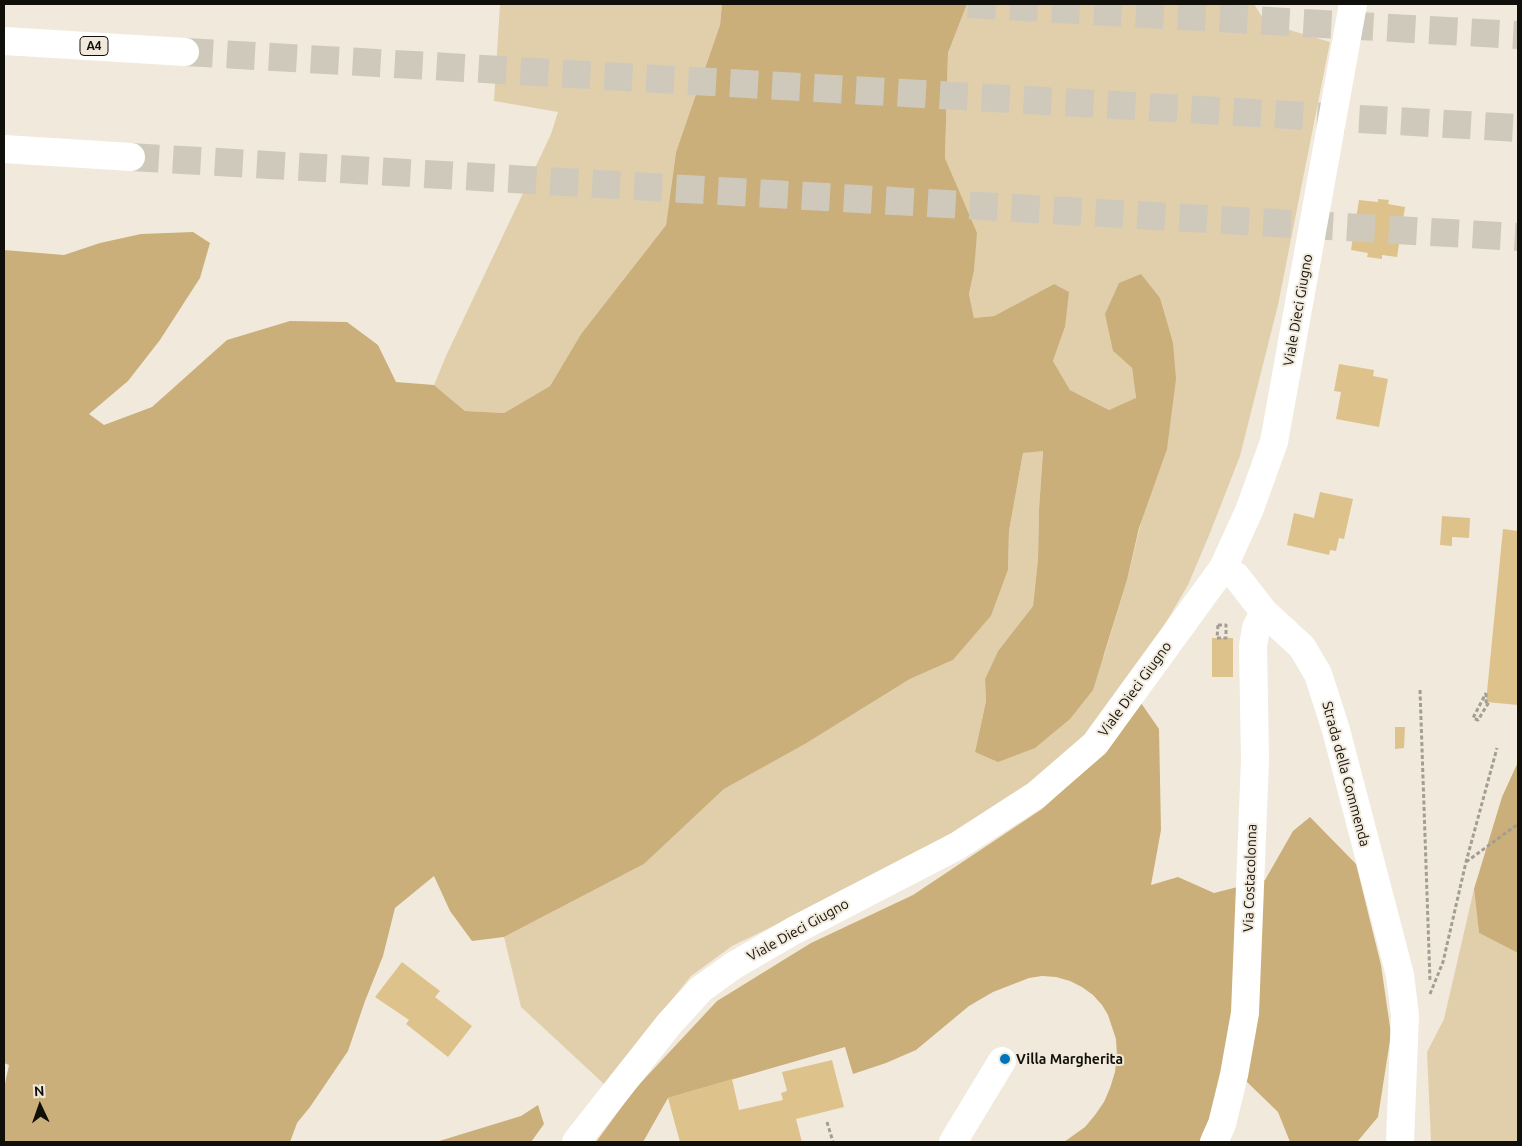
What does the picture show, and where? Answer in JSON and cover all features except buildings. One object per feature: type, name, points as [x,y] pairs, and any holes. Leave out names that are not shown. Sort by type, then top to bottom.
[{"type":"main road","name":"Viale Dieci Giugno","points":[[576,1142],[669,1024],[701,989],[733,966],[792,931],[957,846],[1036,795],[1095,744],[1223,568],[1249,511],[1274,442],[1353,4]]},
{"type":"main road","name":"A4","points":[[4,41],[184,52]]},
{"type":"main road","points":[[4,150],[131,158]]},
{"type":"main road","name":"Strada della Commenda","points":[[1223,568],[1236,576],[1264,612],[1302,647],[1318,674],[1336,730],[1400,975],[1405,1015],[1400,1142]]},
{"type":"main road","name":"Via Costacolonna","points":[[1219,1136],[1234,1075],[1245,1013],[1255,760],[1253,646],[1256,628],[1264,612]]},
{"type":"main road","points":[[953,1142],[1002,1061]]},
{"type":"path","points":[[1218,625],[1226,625],[1226,638],[1217,638],[1218,625]]},
{"type":"path","points":[[1420,690],[1430,993]]},
{"type":"path","points":[[1486,693],[1486,702],[1489,702],[1478,720],[1473,718],[1482,701],[1486,693]]},
{"type":"path","points":[[1405,1015],[1430,993],[1443,962],[1466,862],[1497,748]]},
{"type":"path","points":[[1466,862],[1518,824]]},
{"type":"path","points":[[827,1122],[833,1142]]},
{"type":"shaded area","points":[[500,4],[722,4],[720,25],[676,152],[666,225],[581,334],[550,386],[504,413],[465,411],[434,385],[551,134],[558,112],[494,101]]},
{"type":"shaded area","points":[[722,4],[967,4],[948,53],[945,158],[977,233],[974,271],[969,294],[974,318],[994,316],[1054,284],[1069,292],[1065,327],[1053,361],[1070,390],[1109,410],[1136,398],[1132,368],[1113,351],[1105,314],[1119,283],[1141,274],[1160,298],[1173,343],[1176,379],[1167,449],[1139,528],[1127,580],[1093,690],[1070,719],[1035,748],[998,762],[975,752],[986,701],[985,679],[998,651],[1033,606],[1038,559],[1043,451],[1023,453],[1009,531],[1008,570],[991,616],[953,660],[910,679],[805,744],[724,789],[644,864],[504,937],[472,941],[450,911],[434,876],[395,908],[383,956],[348,1051],[297,1123],[290,1142],[4,1142],[4,1088],[9,1065],[4,1063],[4,250],[64,255],[100,243],[141,234],[193,232],[210,243],[200,278],[160,340],[128,381],[89,414],[104,425],[152,407],[227,340],[290,321],[347,322],[378,345],[396,382],[434,385],[465,411],[504,413],[550,386],[581,334],[666,225],[676,152],[720,25]]},
{"type":"shaded area","points":[[967,4],[1254,4],[1266,23],[1330,42],[1278,305],[1240,456],[1188,585],[1135,675],[1070,753],[983,817],[825,901],[732,946],[691,976],[604,1084],[521,1007],[504,937],[644,864],[724,789],[805,744],[910,679],[953,660],[991,616],[1008,570],[1009,531],[1023,453],[1043,450],[1038,559],[1033,606],[998,651],[985,679],[986,701],[975,752],[1104,656],[1127,580],[1176,379],[1113,351],[1132,368],[1136,399],[1109,410],[1070,390],[1053,361],[1065,327],[1054,284],[994,316],[974,318],[969,294],[974,271],[976,233],[945,158],[948,53]]},
{"type":"shaded area","points":[[1141,703],[1159,729],[1161,830],[1151,885],[1178,877],[1214,893],[1265,880],[1293,831],[1310,817],[1356,864],[1381,965],[1391,1034],[1378,1117],[1357,1142],[1290,1142],[1278,1112],[1247,1082],[1209,1124],[1199,1142],[1064,1142],[1085,1127],[1104,1102],[1115,1072],[1117,1056],[1116,1039],[1108,1015],[1093,995],[1070,981],[1042,976],[1029,978],[993,992],[969,1006],[916,1050],[886,1063],[853,1074],[845,1047],[668,1098],[643,1142],[596,1142],[634,1090],[717,1001],[811,943],[913,895],[1042,809],[1107,751]]},
{"type":"shaded area","points":[[1518,762],[1518,953],[1479,933],[1474,889],[1502,797]]},
{"type":"shaded area","points":[[1474,889],[1479,933],[1518,953],[1518,1142],[1431,1142],[1427,1052],[1444,1019]]},
{"type":"shaded area","points":[[538,1105],[544,1124],[531,1142],[436,1142],[521,1116]]},
{"type":"tunnel","points":[[968,4],[1518,35]]},
{"type":"tunnel","points":[[185,52],[1518,128]]},
{"type":"tunnel","points":[[131,157],[1518,237]]},
{"type":"place","name":"Villa Margherita","points":[[1005,1059]]}]
